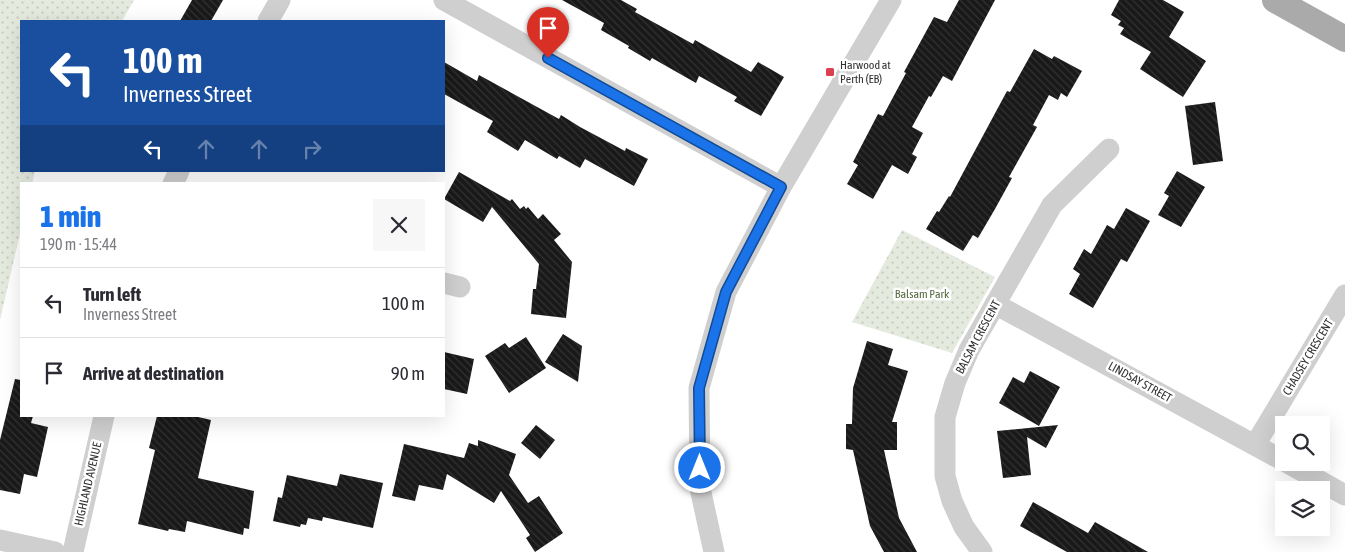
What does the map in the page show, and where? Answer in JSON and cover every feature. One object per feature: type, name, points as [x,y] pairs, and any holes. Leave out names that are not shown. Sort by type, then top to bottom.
[{"type":"main road","points":[[1275,0],[1345,39]]},
{"type":"street","points":[[269,20],[280,0]]},
{"type":"street","points":[[444,0],[781,187]]},
{"type":"street","points":[[714,552],[700,488],[699,388],[726,292],[781,187],[891,0]]},
{"type":"street","name":"BALSAM CRESCENT","points":[[982,552],[964,527],[952,501],[946,476],[946,418],[955,383],[969,350],[1052,205],[1109,149]]},
{"type":"street","name":"CHADSEY CRESCENT","points":[[1255,446],[1345,295]]},
{"type":"street","name":"LINDSAY STREET","points":[[995,304],[1275,457]]},
{"type":"street","name":"HIGHLAND AVENUE","points":[[73,552],[104,417]]},
{"type":"street","name":"LINDSAY STREET","points":[[1301,471],[1345,495]]},
{"type":"street","points":[[0,540],[55,552]]},
{"type":"green space","points":[[0,0],[134,0],[123,20],[20,20],[20,172],[35,172],[32,182],[20,182],[20,233],[0,320]]},
{"type":"green space","name":"Balsam Park","points":[[902,230],[995,277],[952,353],[852,322]]},
{"type":"building","points":[[192,0],[223,0],[212,20],[181,20]]},
{"type":"building","points":[[562,0],[621,0],[637,9],[635,12],[693,44],[695,40],[751,72],[758,62],[784,77],[761,116],[734,101],[737,97],[699,76],[696,83],[652,58],[650,61],[601,30],[604,23]]},
{"type":"building","points":[[959,0],[995,0],[952,81],[943,76],[931,97],[929,96],[912,127],[923,133],[912,154],[917,157],[908,174],[892,165],[873,199],[847,184],[858,165],[853,162],[878,114],[883,116],[934,17],[947,22]]},
{"type":"building","points":[[1119,0],[1163,0],[1184,12],[1169,37],[1206,61],[1183,97],[1140,69],[1151,52],[1120,34],[1124,28],[1118,25],[1121,21],[1111,15]]},
{"type":"building","points":[[1034,49],[1052,59],[1054,56],[1082,71],[1067,97],[1061,93],[1058,100],[1049,95],[1033,125],[1037,127],[1009,177],[1012,178],[995,209],[978,238],[973,235],[963,251],[926,229],[937,211],[939,212],[950,197],[1007,91],[1010,92]]},
{"type":"building","points":[[445,63],[477,81],[479,75],[559,119],[561,115],[625,151],[626,148],[648,159],[634,186],[585,159],[580,168],[559,156],[557,159],[525,140],[518,151],[487,132],[493,121],[445,95]]},
{"type":"building","points":[[1215,102],[1223,161],[1193,165],[1185,106]]},
{"type":"building","points":[[1177,171],[1205,187],[1181,227],[1158,215],[1169,196],[1164,193]]},
{"type":"building","points":[[459,172],[510,201],[512,199],[520,209],[524,206],[526,209],[528,207],[538,219],[543,214],[561,234],[554,240],[572,262],[566,318],[531,314],[533,289],[536,289],[539,264],[492,207],[483,222],[445,200]]},
{"type":"building","points":[[1126,208],[1150,221],[1127,262],[1121,259],[1093,308],[1069,294],[1080,274],[1073,269],[1084,249],[1091,254],[1107,225],[1114,229]]},
{"type":"building","points":[[563,334],[582,346],[578,382],[545,362]]},
{"type":"building","points":[[526,337],[546,368],[509,393],[485,356],[505,343],[509,348]]},
{"type":"building","points":[[867,341],[893,349],[888,365],[908,371],[892,422],[897,422],[897,450],[884,450],[899,518],[917,552],[884,552],[870,526],[853,450],[846,449],[846,424],[852,424],[853,388]]},
{"type":"building","points":[[445,352],[474,359],[467,394],[445,389]]},
{"type":"building","points":[[1030,371],[1060,387],[1039,426],[999,403],[1013,377],[1024,383]]},
{"type":"building","points":[[15,379],[20,380],[20,417],[33,417],[31,423],[48,427],[37,477],[24,474],[20,494],[0,490],[0,440]]},
{"type":"building","points":[[157,417],[198,417],[211,420],[198,478],[254,491],[249,529],[244,528],[243,535],[187,521],[185,532],[169,529],[168,531],[138,524],[155,450],[149,448]]},
{"type":"building","points":[[536,425],[555,440],[540,459],[521,443]]},
{"type":"building","points":[[1058,425],[1046,448],[1027,437],[1031,475],[1003,478],[997,431]]},
{"type":"building","points":[[478,440],[516,454],[509,475],[528,503],[539,496],[563,533],[535,552],[526,538],[530,535],[501,491],[494,503],[447,474],[443,490],[419,485],[415,501],[392,496],[404,444],[464,458],[469,443],[478,446]]},
{"type":"building","points":[[340,474],[383,483],[373,528],[323,517],[322,521],[308,518],[306,525],[301,524],[300,527],[273,521],[278,497],[282,498],[287,475],[337,486]]},
{"type":"building","points":[[1033,502],[1088,533],[1095,522],[1148,552],[1067,552],[1020,526]]},
{"type":"place","name":"Harwood at Perth (EB)","points":[[830,72]]},
{"type":"route","points":[[548,58],[781,187],[726,292],[699,388],[700,468]]}]
